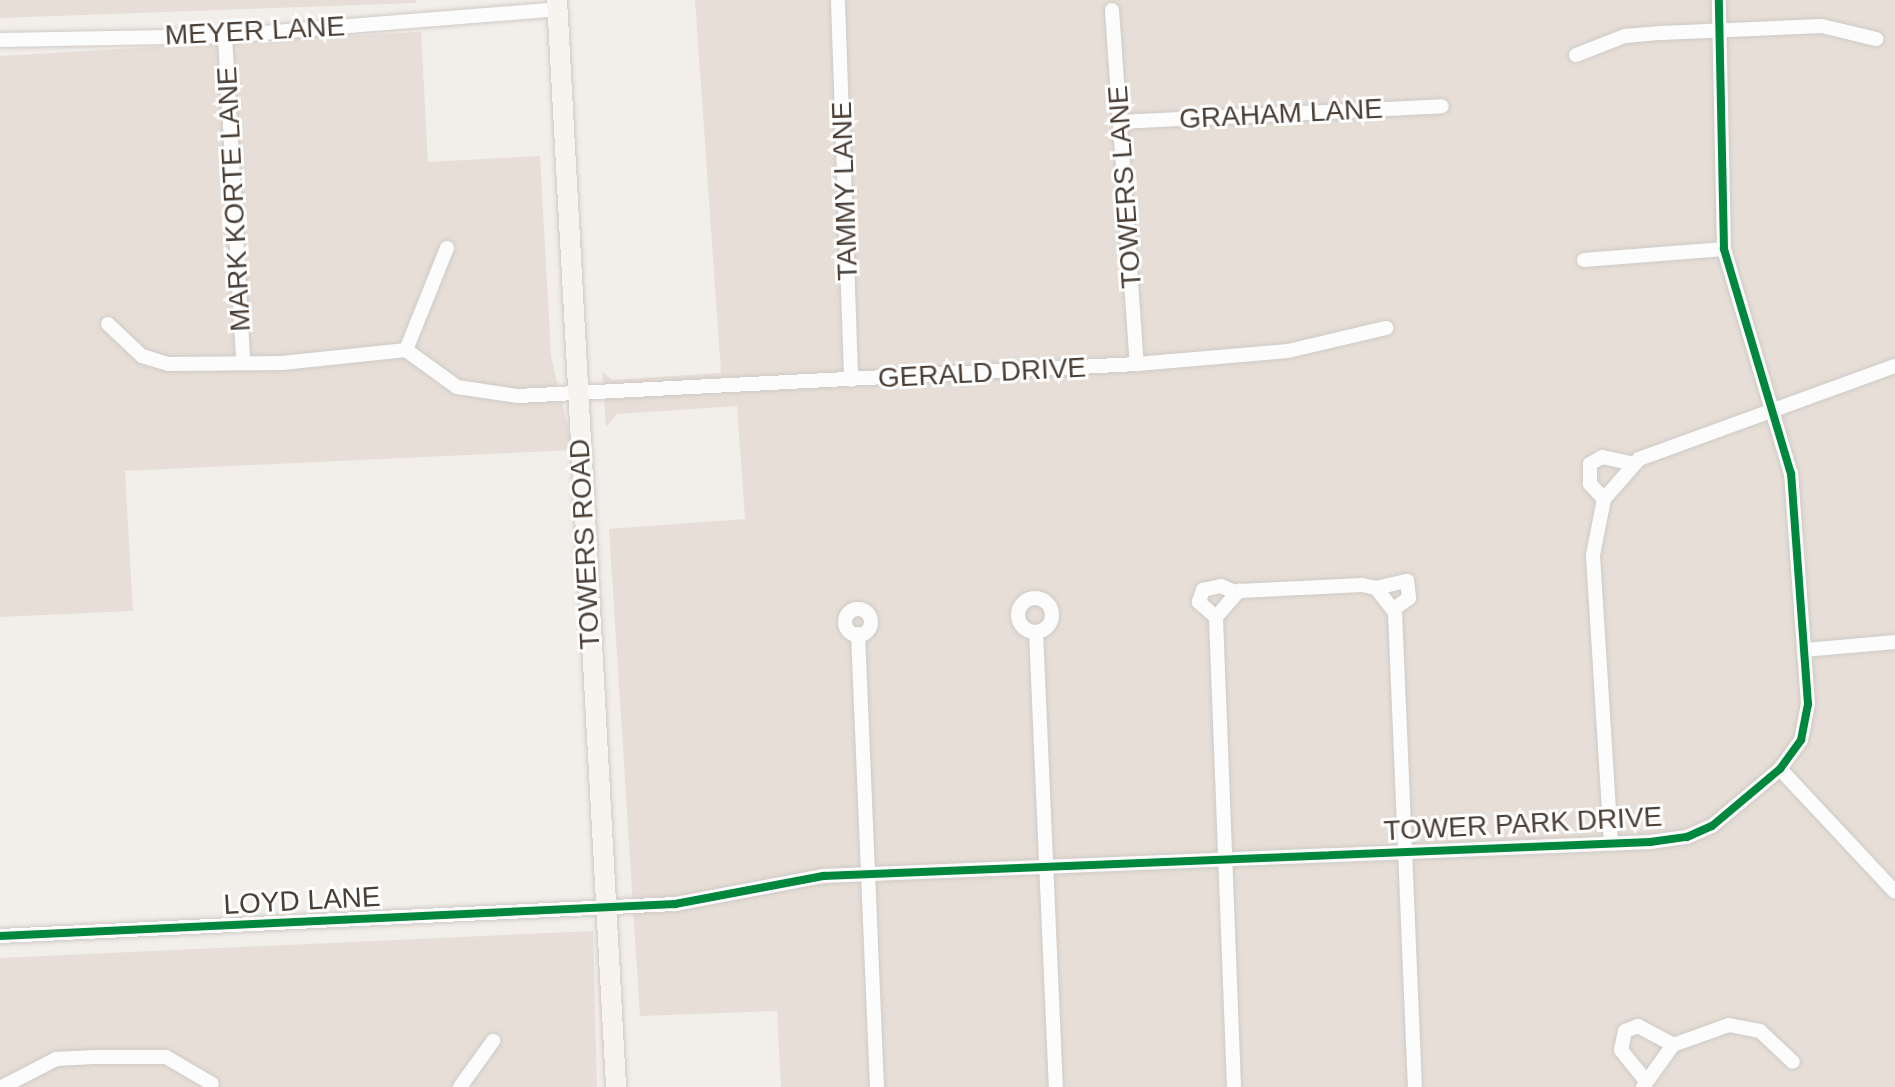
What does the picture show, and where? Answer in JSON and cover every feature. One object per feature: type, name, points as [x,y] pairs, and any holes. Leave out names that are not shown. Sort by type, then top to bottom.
[{"type":"main road","name":"TOWERS ROAD","points":[[558,4],[576,393],[616,1087]]},
{"type":"street","name":"TOWER PARK DRIVE","points":[[606,908],[869,874],[1611,842],[1687,837],[1712,826],[1780,769],[1801,740],[1806,721],[1791,474],[1724,249],[1719,0]]},
{"type":"street","name":"TAMMY LANE","points":[[838,2],[851,380]]},
{"type":"street","name":"MEYER LANE","points":[[0,40],[225,36],[558,4]]},
{"type":"street","name":"TOWERS LANE","points":[[1112,10],[1137,364]]},
{"type":"street","points":[[1576,55],[1625,36],[1822,26],[1876,39]]},
{"type":"street","name":"MARK KORTE LANE","points":[[225,36],[243,363]]},
{"type":"street","name":"GRAHAM LANE","points":[[1120,122],[1442,106]]},
{"type":"street","points":[[108,324],[142,356],[168,364],[243,363],[406,350],[447,248]]},
{"type":"street","points":[[1584,260],[1724,249]]},
{"type":"street","name":"GERALD DRIVE","points":[[406,350],[457,387],[487,395],[1137,364],[1283,352],[1386,328]]},
{"type":"street","points":[[1611,842],[1593,555],[1604,499],[1634,464],[1895,366]]},
{"type":"street","points":[[1604,499],[1590,484],[1590,464],[1602,457],[1634,464]]},
{"type":"street","points":[[1216,617],[1199,602],[1203,590],[1221,586],[1237,593],[1376,588],[1407,581],[1409,598],[1394,609]]},
{"type":"street","points":[[1376,588],[1394,609],[1415,1087]]},
{"type":"street","points":[[1234,1087],[1216,617],[1237,593]]},
{"type":"street","points":[[1036,632],[1056,1087]]},
{"type":"street","points":[[858,634],[877,1087]]},
{"type":"street","points":[[1804,650],[1895,642]]},
{"type":"street","points":[[1780,769],[1895,892]]},
{"type":"street","name":"LOYD LANE","points":[[0,936],[606,908]]},
{"type":"street","points":[[1673,1045],[1638,1026],[1625,1031],[1621,1050],[1644,1084],[1673,1045],[1713,1029],[1742,1026],[1760,1031],[1793,1062]]},
{"type":"street","points":[[460,1087],[493,1041]]},
{"type":"street","points":[[2,1087],[56,1059],[94,1057],[166,1057],[212,1084]]},
{"type":"shaded area","points":[[0,0],[416,0],[416,3],[0,18]]},
{"type":"shaded area","points":[[695,0],[1895,0],[1895,1087],[781,1087],[777,1011],[640,1016],[609,529],[745,519],[737,406],[617,414],[606,427],[602,371],[612,380],[721,373]]},
{"type":"shaded area","points":[[421,32],[428,162],[540,156],[551,356],[573,450],[125,471],[133,611],[0,617],[0,56],[254,41],[245,48],[258,40]]},
{"type":"shaded area","points":[[593,931],[597,1087],[0,1087],[0,958]]},
{"type":"cycle path","points":[[0,936],[675,904],[823,876],[1650,842],[1687,837],[1712,826],[1780,769],[1801,740],[1808,704],[1791,474],[1724,249],[1719,0]]}]
